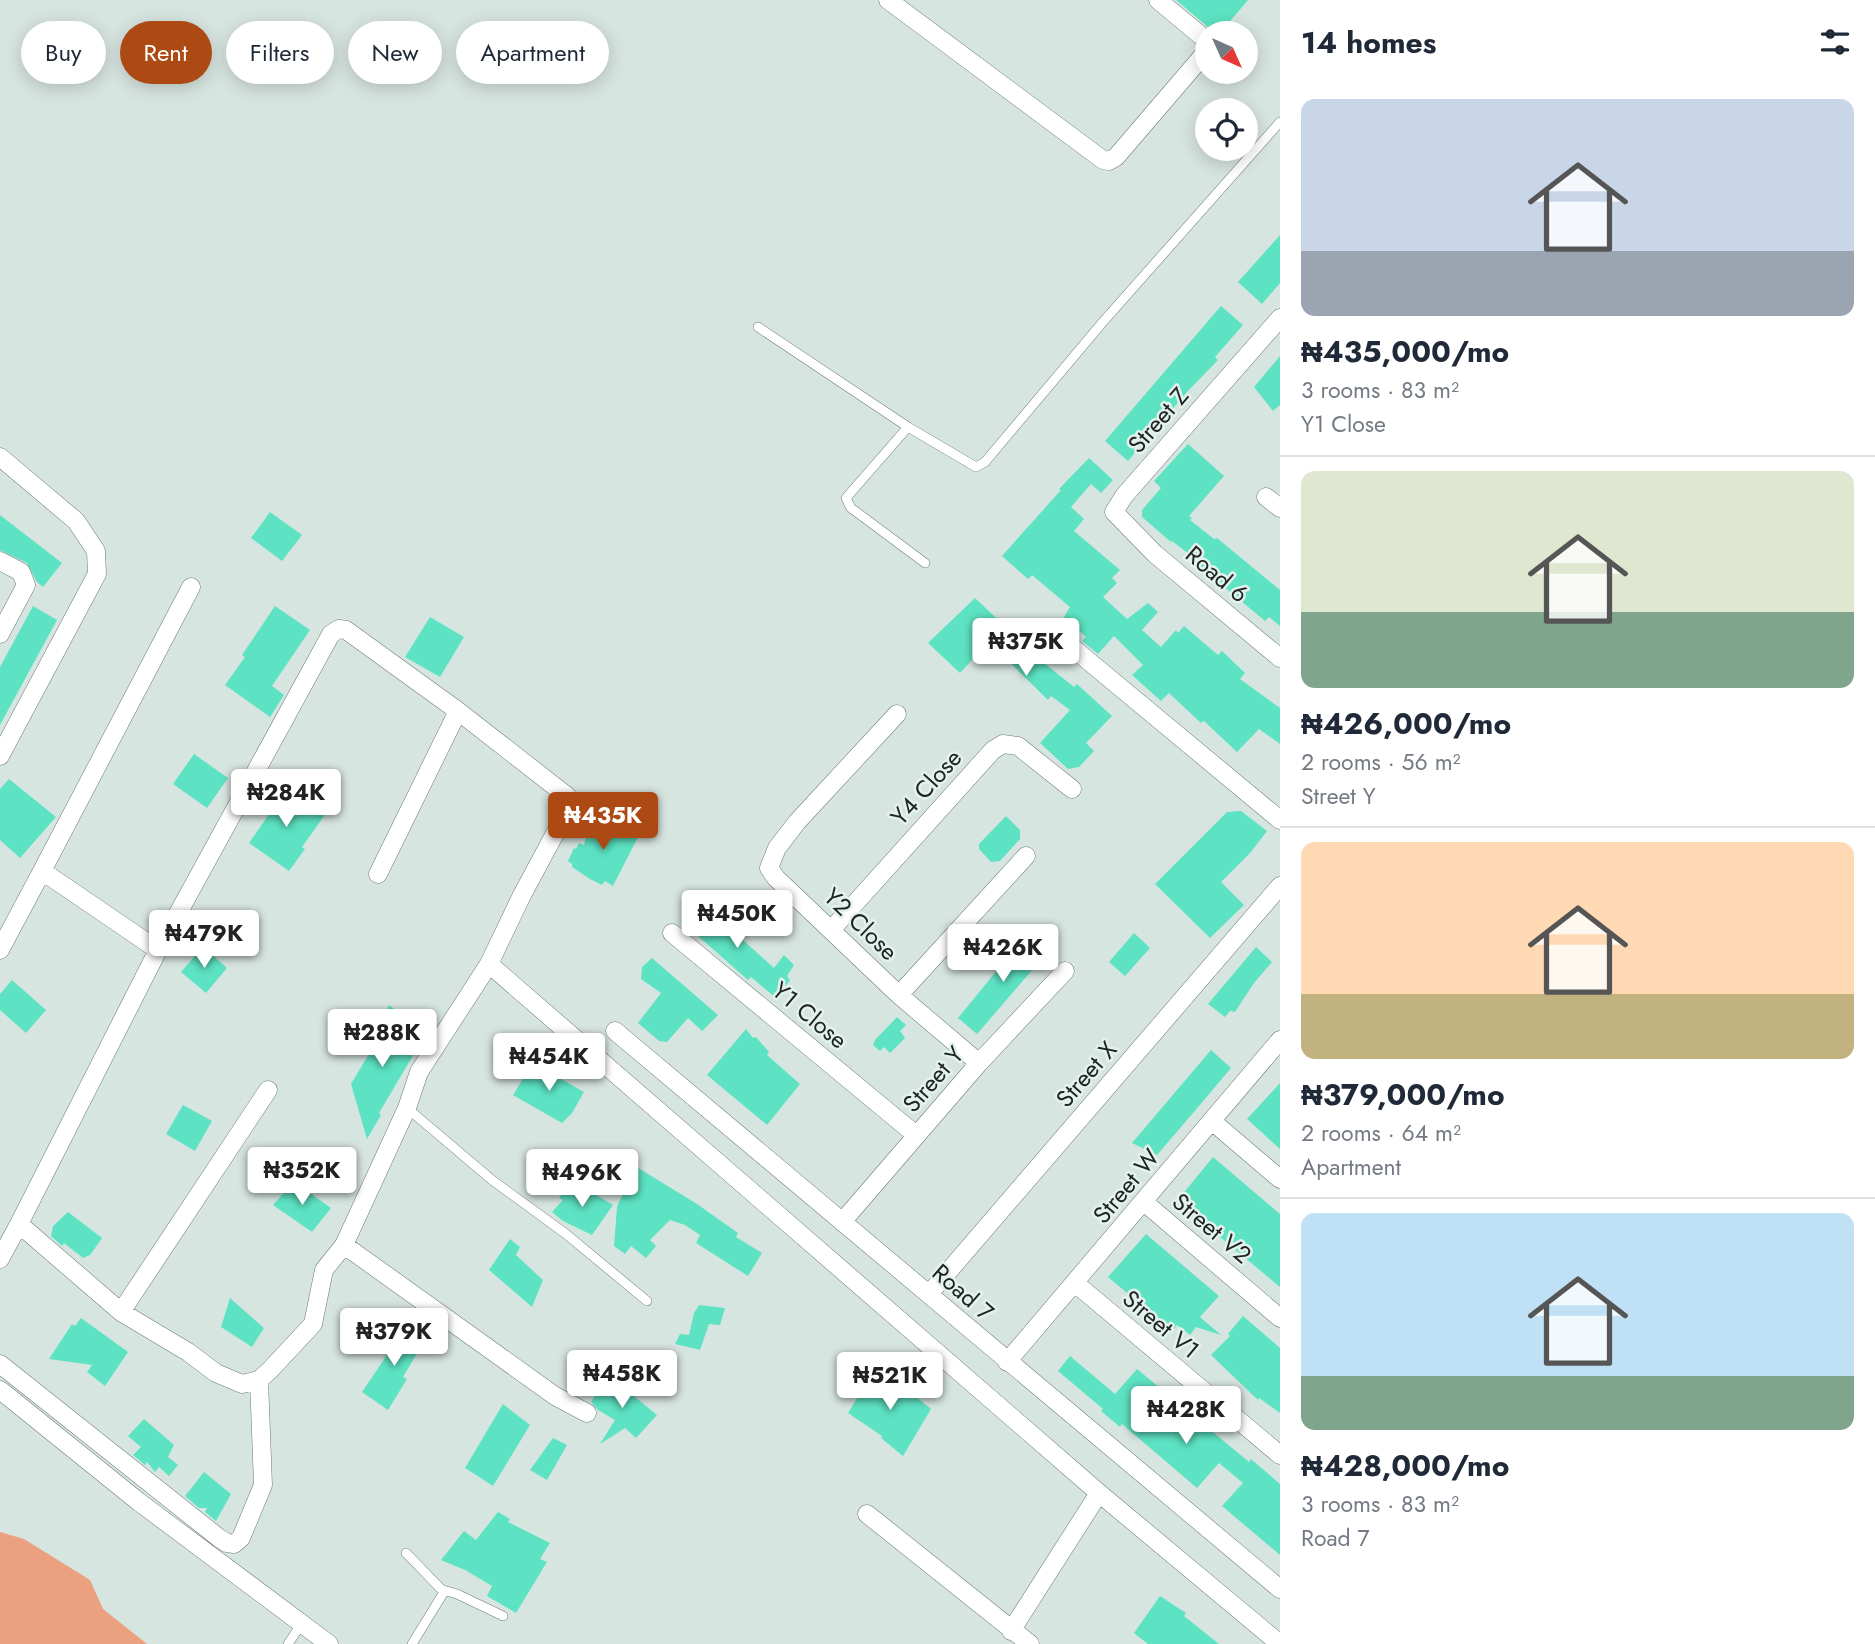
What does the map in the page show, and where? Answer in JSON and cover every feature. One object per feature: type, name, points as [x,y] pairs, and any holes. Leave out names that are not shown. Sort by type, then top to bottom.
[{"type":"street","points":[[888,0],[1103,160],[1110,161],[1116,157],[1195,65]]},
{"type":"street","points":[[1158,0],[1195,31]]},
{"type":"street","name":"Street Z","points":[[1155,554],[1116,516],[1115,508],[1280,318]]},
{"type":"street","points":[[0,457],[76,521],[96,551],[97,574],[0,756]]},
{"type":"street","name":"Road 6","points":[[1155,554],[1280,658]]},
{"type":"street","points":[[0,561],[21,572],[26,585],[0,634]]},
{"type":"street","points":[[0,950],[191,587]]},
{"type":"street","points":[[0,1259],[158,950],[331,634],[339,629],[346,629],[556,785],[567,796],[565,815],[489,964],[419,1072],[407,1108],[344,1245],[324,1270],[313,1324],[258,1380],[242,1384],[216,1373],[188,1352],[121,1312],[19,1224]]},
{"type":"street","points":[[1062,639],[1280,820]]},
{"type":"street","points":[[378,874],[458,711]]},
{"type":"street","name":"Y2 Close","points":[[897,714],[797,822],[771,859],[769,868],[776,878],[899,995],[979,1063]]},
{"type":"street","name":"Y4 Close","points":[[832,929],[993,750],[1003,744],[1018,746],[1072,789]]},
{"type":"street","points":[[899,995],[1026,856]]},
{"type":"street","points":[[42,871],[158,950]]},
{"type":"street","name":"Street X","points":[[929,1294],[1280,886]]},
{"type":"street","name":"Y1 Close","points":[[672,933],[916,1135]]},
{"type":"street","points":[[489,964],[1099,1493],[1280,1644]]},
{"type":"street","name":"Street Y","points":[[842,1222],[979,1063],[1065,971]]},
{"type":"street","name":"Road 7","points":[[615,1031],[1280,1589]]},
{"type":"street","name":"Street W","points":[[1007,1362],[1280,1041]]},
{"type":"street","points":[[121,1312],[268,1090]]},
{"type":"street","points":[[1213,1122],[1280,1179]]},
{"type":"street","name":"Street V2","points":[[1144,1202],[1280,1318]]},
{"type":"street","points":[[344,1245],[555,1396],[587,1413]]},
{"type":"street","name":"Street V1","points":[[1075,1283],[1280,1455]]},
{"type":"street","points":[[0,1364],[219,1538],[234,1544],[241,1538],[263,1485],[258,1380]]},
{"type":"street","points":[[0,1390],[139,1502],[329,1644]]},
{"type":"street","points":[[1011,1631],[1099,1493]]},
{"type":"street","points":[[867,1514],[1030,1644]]},
{"type":"lane","points":[[758,327],[908,427],[976,467],[985,462],[1102,323],[1280,122]]},
{"type":"lane","points":[[908,427],[846,498],[851,508],[925,563]]},
{"type":"lane","points":[[407,1108],[492,1180],[566,1234],[647,1301]]},
{"type":"lane","points":[[406,1553],[443,1590],[503,1616]]},
{"type":"lane","points":[[412,1644],[442,1597],[443,1590]]},
{"type":"lane","points":[[288,1644],[302,1623]]},
{"type":"shaded area","points":[[0,1532],[24,1539],[90,1580],[103,1609],[147,1644],[0,1644]]},
{"type":"building","points":[[1176,0],[1248,0],[1230,21],[1201,21]]},
{"type":"building","points":[[1280,235],[1280,283],[1262,304],[1238,282]]},
{"type":"building","points":[[1221,306],[1243,325],[1215,357],[1218,360],[1128,461],[1105,441]]},
{"type":"building","points":[[1280,356],[1280,405],[1273,411],[1254,387]]},
{"type":"building","points":[[1188,444],[1224,476],[1189,516],[1192,518],[1190,520],[1214,539],[1217,538],[1280,590],[1280,626],[1269,617],[1265,621],[1192,560],[1194,558],[1142,517],[1142,510],[1161,488],[1154,481]]},
{"type":"building","points":[[1089,458],[1113,480],[1101,493],[1091,484],[1071,507],[1084,519],[1074,531],[1120,570],[1112,578],[1117,583],[1103,597],[1127,619],[1148,603],[1158,612],[1142,630],[1161,647],[1176,630],[1178,633],[1184,626],[1218,655],[1222,651],[1245,673],[1240,679],[1280,708],[1280,744],[1259,729],[1237,752],[1169,693],[1161,701],[1132,675],[1143,665],[1114,636],[1098,654],[1082,641],[1086,637],[1064,617],[1070,607],[1032,575],[1028,579],[1002,556]]},
{"type":"building","points":[[270,512],[302,535],[282,561],[251,538]]},
{"type":"building","points":[[0,515],[62,563],[43,587],[37,582],[27,563],[0,550]]},
{"type":"building","points":[[975,598],[1010,631],[1013,627],[1043,655],[1039,659],[1074,687],[1077,684],[1112,716],[1086,743],[1094,751],[1079,767],[1068,769],[1040,743],[1070,710],[1051,696],[1048,700],[991,644],[986,649],[984,647],[960,673],[928,643]]},
{"type":"building","points":[[33,606],[57,620],[0,725],[0,667]]},
{"type":"building","points":[[275,606],[310,630],[272,686],[284,695],[270,717],[225,685]]},
{"type":"building","points":[[430,617],[464,637],[440,677],[405,657]]},
{"type":"building","points":[[194,754],[228,778],[207,808],[173,784]]},
{"type":"building","points":[[9,779],[56,817],[20,858],[0,840],[0,789]]},
{"type":"building","points":[[284,786],[324,816],[289,871],[249,843],[270,813],[267,810]]},
{"type":"building","points":[[1241,811],[1267,831],[1251,852],[1221,882],[1244,905],[1210,938],[1155,884],[1227,812]]},
{"type":"building","points":[[592,814],[638,837],[613,886],[605,881],[602,885],[590,879],[572,867],[568,861],[579,843],[584,845]]},
{"type":"building","points":[[1006,816],[1020,830],[1020,839],[1000,861],[991,862],[979,849],[979,844]]},
{"type":"building","points":[[697,899],[774,968],[784,955],[794,965],[787,976],[790,980],[776,998],[751,977],[748,980],[681,921]]},
{"type":"building","points":[[1134,933],[1150,948],[1125,976],[1109,962]]},
{"type":"building","points":[[1026,935],[1047,953],[977,1034],[958,1018]]},
{"type":"building","points":[[203,947],[227,968],[206,993],[181,972]]},
{"type":"building","points":[[1256,947],[1272,962],[1235,1012],[1230,1011],[1225,1017],[1208,1004]]},
{"type":"building","points":[[652,958],[718,1015],[702,1031],[688,1018],[667,1042],[659,1041],[638,1023],[661,993],[641,979],[642,967]]},
{"type":"building","points":[[12,980],[46,1010],[26,1033],[0,1010],[0,994]]},
{"type":"building","points":[[389,1005],[405,1018],[396,1033],[418,1047],[379,1113],[381,1115],[367,1139],[351,1084],[372,1049],[370,1048]]},
{"type":"building","points":[[897,1017],[906,1025],[900,1031],[905,1038],[890,1053],[884,1047],[880,1051],[873,1045],[875,1040]]},
{"type":"building","points":[[746,1029],[769,1052],[767,1055],[800,1084],[767,1125],[707,1075]]},
{"type":"building","points":[[1211,1050],[1231,1068],[1199,1106],[1157,1155],[1132,1143]]},
{"type":"building","points":[[533,1063],[584,1092],[572,1113],[562,1123],[513,1095]]},
{"type":"building","points":[[1280,1083],[1280,1149],[1247,1119]]},
{"type":"building","points":[[183,1105],[212,1121],[195,1151],[166,1134]]},
{"type":"building","points":[[1213,1157],[1280,1214],[1280,1287],[1177,1201]]},
{"type":"building","points":[[635,1166],[697,1204],[738,1233],[736,1237],[762,1253],[748,1276],[696,1243],[700,1235],[685,1225],[670,1220],[650,1240],[656,1246],[646,1258],[631,1246],[625,1254],[614,1246],[617,1207]]},
{"type":"building","points":[[294,1182],[331,1208],[312,1232],[273,1205]]},
{"type":"building","points":[[571,1183],[576,1188],[579,1185],[613,1205],[592,1235],[563,1221],[552,1212],[563,1200],[559,1198]]},
{"type":"building","points":[[68,1212],[102,1238],[90,1255],[83,1258],[51,1236],[53,1226]]},
{"type":"building","points":[[1146,1234],[1219,1296],[1200,1317],[1221,1335],[1196,1327],[1190,1335],[1177,1325],[1172,1331],[1108,1277]]},
{"type":"building","points":[[510,1239],[520,1247],[516,1255],[543,1280],[532,1307],[489,1270]]},
{"type":"building","points":[[230,1298],[264,1328],[252,1347],[221,1327]]},
{"type":"building","points":[[699,1305],[725,1308],[720,1325],[709,1324],[700,1350],[675,1344],[680,1334],[689,1335],[694,1313]]},
{"type":"building","points":[[1243,1316],[1280,1348],[1280,1413],[1259,1398],[1258,1400],[1211,1355],[1230,1336],[1228,1334]]},
{"type":"building","points":[[81,1318],[128,1352],[105,1386],[87,1372],[92,1365],[49,1359],[72,1324],[75,1326]]},
{"type":"building","points":[[400,1327],[426,1338],[403,1377],[407,1379],[388,1410],[362,1392],[385,1358]]},
{"type":"building","points":[[1070,1356],[1115,1394],[1137,1369],[1249,1462],[1251,1459],[1280,1484],[1280,1555],[1222,1506],[1243,1483],[1219,1463],[1197,1488],[1122,1424],[1120,1427],[1058,1371]]},
{"type":"building","points":[[873,1372],[910,1392],[931,1409],[903,1456],[881,1438],[882,1436],[848,1413]]},
{"type":"building","points":[[607,1378],[619,1384],[657,1415],[636,1438],[625,1428],[600,1444],[615,1420],[598,1410],[591,1402]]},
{"type":"building","points":[[503,1404],[530,1425],[493,1486],[465,1468]]},
{"type":"building","points":[[144,1419],[174,1445],[168,1457],[178,1465],[169,1476],[159,1467],[155,1472],[147,1462],[145,1465],[133,1455],[141,1447],[128,1436]]},
{"type":"building","points":[[553,1438],[567,1445],[547,1480],[530,1470]]},
{"type":"building","points":[[204,1472],[231,1494],[216,1521],[205,1512],[207,1508],[199,1508],[185,1496]]},
{"type":"building","points":[[498,1512],[510,1519],[508,1522],[550,1543],[540,1559],[547,1562],[516,1613],[487,1596],[492,1586],[441,1560],[464,1531],[476,1540]]},
{"type":"building","points":[[1160,1596],[1186,1613],[1184,1616],[1219,1644],[1148,1644],[1134,1633]]}]
